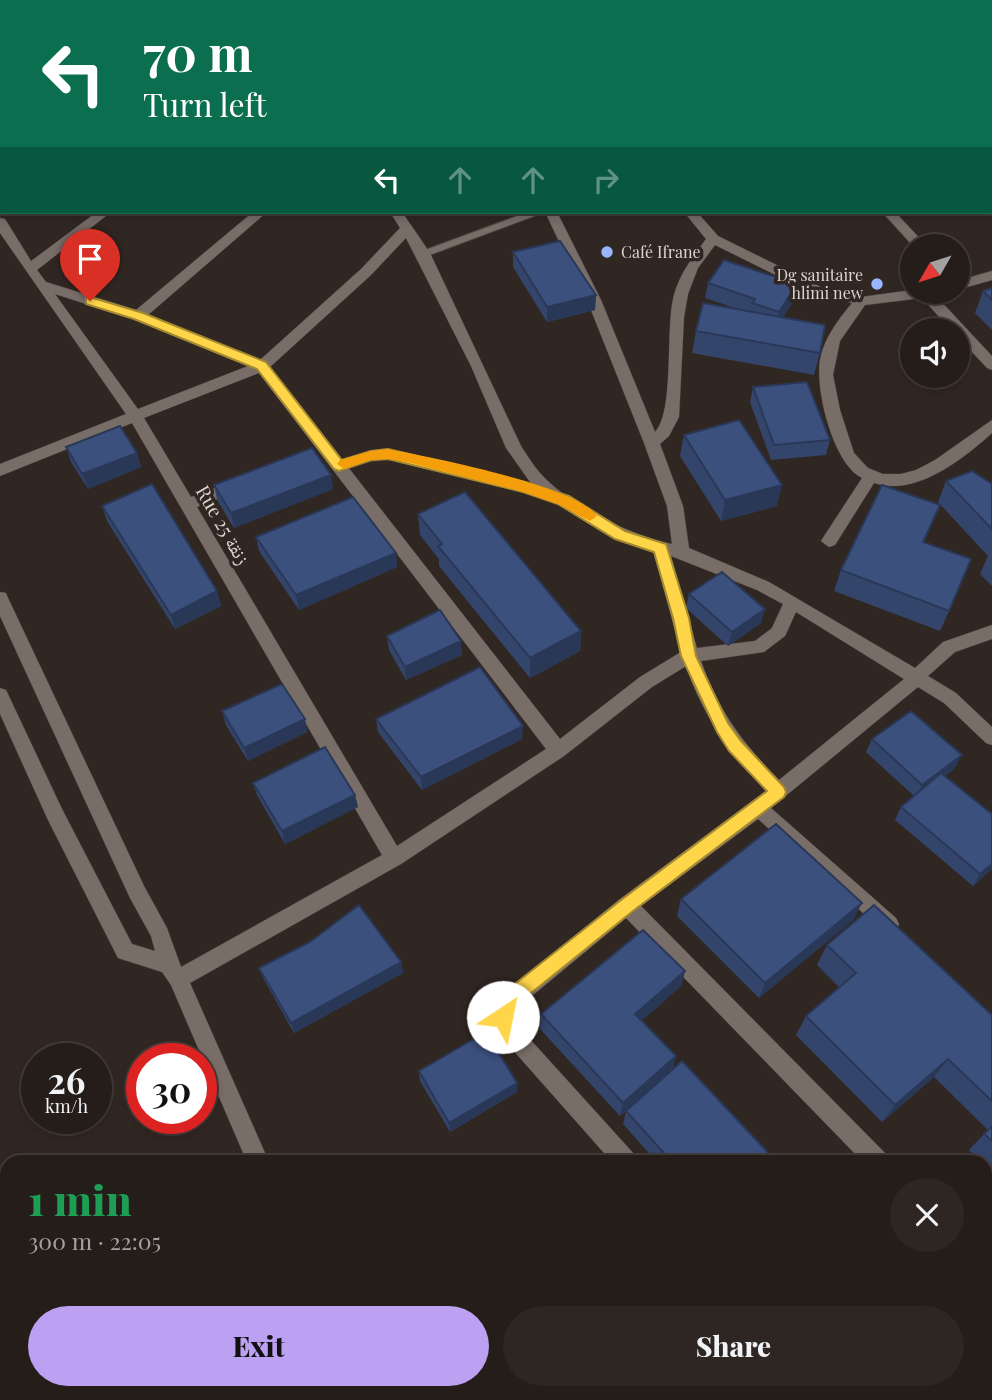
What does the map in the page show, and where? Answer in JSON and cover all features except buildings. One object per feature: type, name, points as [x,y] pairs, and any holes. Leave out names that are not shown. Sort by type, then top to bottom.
[{"type":"street","points":[[30,269],[102,214]]},
{"type":"street","points":[[138,316],[259,214]]},
{"type":"street","points":[[397,214],[423,253],[514,448],[535,478],[564,500],[620,535],[681,552],[763,586],[795,603],[950,698],[992,738]]},
{"type":"street","points":[[552,214],[594,300],[652,443],[676,506],[681,552]]},
{"type":"street","points":[[691,214],[713,239],[819,291],[861,301],[900,297]]},
{"type":"street","points":[[890,214],[909,234]]},
{"type":"street","name":"Rue 25 زنقة","points":[[0,222],[30,269],[136,417],[394,858]]},
{"type":"street","points":[[0,470],[262,366],[366,272],[407,229]]},
{"type":"street","points":[[652,443],[664,432],[672,416],[677,317],[681,294],[692,267],[713,239]]},
{"type":"street","points":[[970,281],[992,275]]},
{"type":"street","points":[[42,285],[138,316],[262,366],[321,453],[339,466],[558,751]]},
{"type":"street","points":[[861,301],[842,322],[828,350],[824,378],[847,455],[854,465],[871,476],[891,482],[908,479],[932,470],[992,425]]},
{"type":"street","points":[[940,304],[992,365]]},
{"type":"street","points":[[830,541],[871,476]]},
{"type":"street","points":[[187,505],[251,480]]},
{"type":"street","points":[[661,548],[689,656],[722,727],[735,746],[778,792]]},
{"type":"street","points":[[0,598],[137,892],[160,934],[173,972],[255,1155]]},
{"type":"street","points":[[173,972],[394,858],[558,751],[646,682],[689,656],[758,647],[779,631],[786,611],[795,603]]},
{"type":"street","points":[[620,1155],[517,1039],[503,1014],[505,1005],[627,905],[778,792],[917,678],[929,661],[950,644],[992,632]]},
{"type":"street","points":[[0,695],[55,814],[125,951],[173,972]]},
{"type":"street","points":[[758,808],[903,938]]},
{"type":"street","points":[[627,905],[868,1155]]},
{"type":"lane","points":[[423,253],[534,214]]},
{"type":"lane","points":[[339,466],[371,456],[388,454],[525,487],[564,500]]},
{"type":"slow traffic","points":[[344,464],[388,454],[411,458],[525,487],[564,500],[590,516]]},
{"type":"place","name":"Café Ifrane","points":[[607,252]]},
{"type":"place","name":"Dg sanitaire hlimi new","points":[[877,284]]},
{"type":"route","points":[[90,301],[138,316],[262,366],[339,466],[371,456],[388,454],[525,487],[564,500],[620,535],[661,548],[689,656],[722,727],[735,746],[778,792],[627,905],[514,996],[505,1005],[503,1017]]}]
